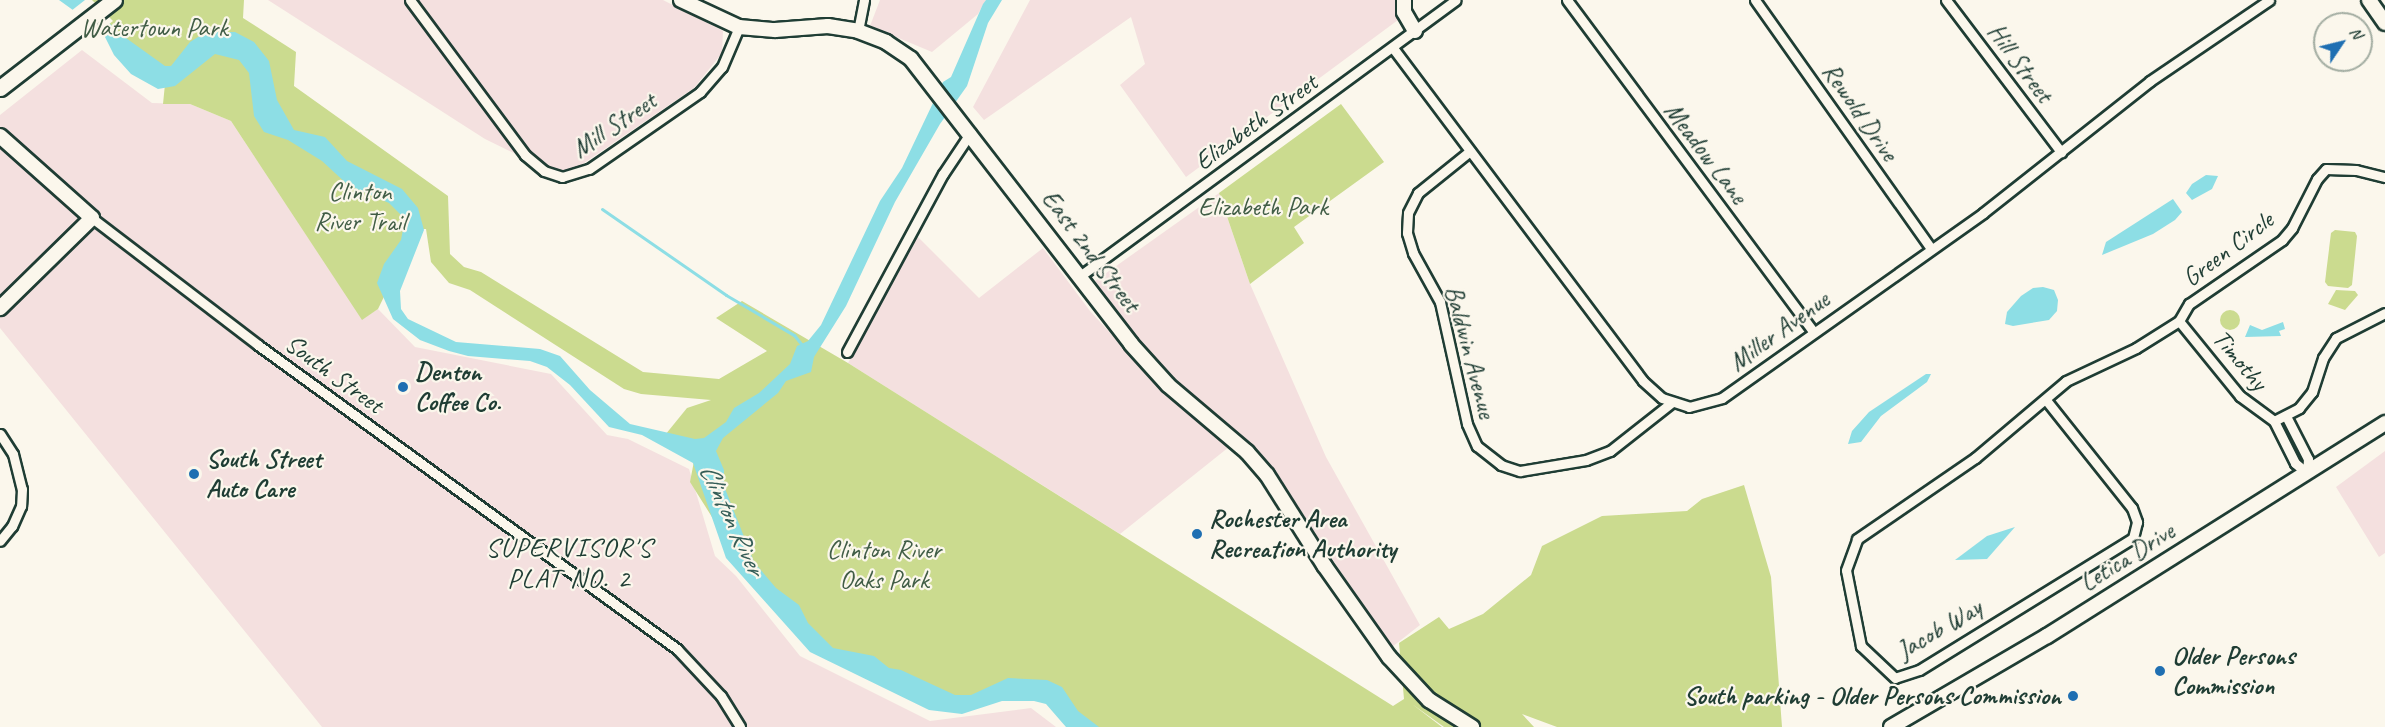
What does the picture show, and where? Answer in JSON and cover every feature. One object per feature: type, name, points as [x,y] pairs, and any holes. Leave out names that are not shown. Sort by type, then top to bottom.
[{"type":"main road","points":[[0,88],[114,0]]},
{"type":"street","name":"Mill Street","points":[[410,0],[525,154],[544,171],[562,177],[589,169],[700,92],[722,68],[739,27]]},
{"type":"street","name":"East 2nd Street","points":[[681,0],[739,27],[775,30],[828,26],[858,31],[886,42],[911,59],[971,132],[1154,370],[1247,452],[1267,475],[1324,566],[1389,657],[1429,700],[1472,727]]},
{"type":"street","points":[[858,31],[864,0]]},
{"type":"street","points":[[1404,0],[1404,12],[1415,31]]},
{"type":"street","name":"Elizabeth Street","points":[[1080,276],[1456,0]]},
{"type":"street","name":"Meadow Lane","points":[[1567,0],[1813,331]]},
{"type":"street","name":"Rewold Drive","points":[[1755,0],[1931,249]]},
{"type":"street","name":"Hill Street","points":[[1946,0],[2061,152]]},
{"type":"street","name":"Miller Avenue","points":[[1671,403],[1689,407],[1713,403],[1931,249],[2061,152],[2150,81],[2269,0]]},
{"type":"street","points":[[2368,0],[2385,23]]},
{"type":"street","points":[[1393,48],[1643,381],[1671,403]]},
{"type":"street","points":[[847,352],[943,174],[971,132]]},
{"type":"street","points":[[0,136],[92,218],[0,308]]},
{"type":"street","name":"Baldwin Avenue","points":[[1470,151],[1419,193],[1408,213],[1407,233],[1413,253],[1440,302],[1467,424],[1477,446],[1496,462],[1520,471],[1586,460],[1610,452],[1671,403]]},
{"type":"street","name":"Green Circle","points":[[2179,321],[2189,304],[2282,240],[2292,228],[2317,179],[2326,169],[2356,170],[2385,177]]},
{"type":"street","name":"South Street","points":[[92,218],[266,350],[677,649],[721,696],[740,727]]},
{"type":"street","points":[[2286,416],[2312,392],[2323,358],[2336,338],[2385,313]]},
{"type":"street","name":"Jacob Way","points":[[2046,400],[2132,508],[2137,522],[2133,538],[1919,670],[1895,678],[1861,646],[1846,570],[1857,539],[1975,458],[2066,381],[2136,348],[2179,321]]},
{"type":"street","name":"Timothy","points":[[2179,321],[2240,396],[2274,421],[2295,463],[2307,472]]},
{"type":"street","name":"Timothy","points":[[2274,421],[2286,416],[2308,459],[2307,472]]},
{"type":"street","name":"Letica Drive","points":[[1892,727],[2047,636],[2385,423]]},
{"type":"street","points":[[0,434],[13,454],[22,489],[12,526],[0,541]]},
{"type":"shaded area","points":[[268,0],[663,0],[723,31],[722,53],[694,88],[568,174],[534,163],[485,139]]},
{"type":"shaded area","points":[[880,0],[986,0],[978,14],[932,52],[870,26]]},
{"type":"shaded area","points":[[1030,0],[1396,0],[1398,20],[1186,177],[1120,85],[1145,64],[1131,17],[984,120],[973,107]]},
{"type":"shaded area","points":[[82,50],[152,103],[190,104],[231,121],[362,319],[378,309],[415,347],[551,374],[607,435],[628,439],[689,469],[715,556],[736,576],[800,656],[930,721],[1031,708],[1056,727],[322,727],[0,328],[0,115]]},
{"type":"shaded area","points":[[1219,193],[1250,284],[1326,457],[1420,625],[1392,647],[1266,462],[1155,361],[1095,281]]},
{"type":"shaded area","points":[[917,236],[979,298],[1043,248],[1090,311],[1164,392],[1229,447],[1120,534],[848,363]]},
{"type":"shaded area","points":[[2385,451],[2385,553],[2379,557],[2336,487]]},
{"type":"green space","points":[[73,0],[244,0],[243,18],[296,52],[294,86],[448,196],[450,254],[464,267],[481,272],[643,372],[719,379],[767,351],[716,318],[742,301],[848,363],[1393,706],[1404,699],[1399,643],[1439,617],[1449,629],[1483,614],[1531,575],[1542,546],[1602,516],[1687,511],[1702,499],[1744,485],[1771,577],[1782,727],[1557,727],[1522,714],[1534,727],[1444,727],[1412,704],[1442,727],[1074,727],[1041,699],[987,699],[963,707],[836,659],[717,525],[690,482],[694,461],[661,440],[687,408],[711,400],[641,394],[624,389],[470,290],[449,283],[431,262],[426,229],[417,229],[378,309],[362,320],[231,121],[190,104],[163,104],[165,84],[154,62]]},
{"type":"green space","name":"Elizabeth Park","points":[[1341,104],[1384,162],[1294,227],[1304,243],[1250,284],[1219,193]]},
{"type":"green space","points":[[2335,230],[2355,232],[2357,236],[2352,285],[2348,288],[2328,286],[2325,282],[2331,233]]},
{"type":"green space","points":[[2336,290],[2355,291],[2358,295],[2345,310],[2328,304]]},
{"type":"green space","points":[[2230,310],[2237,313],[2240,320],[2237,327],[2230,330],[2223,327],[2220,320],[2223,313]]},
{"type":"water","name":"Clinton River","points":[[59,0],[87,0],[119,33],[165,66],[171,66],[190,42],[206,32],[235,32],[254,42],[269,61],[277,100],[294,130],[325,137],[347,161],[402,189],[418,208],[424,230],[400,291],[401,309],[408,319],[456,342],[540,349],[560,356],[590,390],[630,424],[695,439],[704,438],[726,422],[734,408],[759,393],[790,364],[797,346],[808,341],[821,325],[880,201],[902,168],[943,82],[951,77],[983,4],[986,0],[1002,0],[988,23],[967,86],[940,124],[895,202],[846,306],[814,357],[811,372],[786,381],[778,393],[723,438],[716,451],[724,470],[724,486],[754,562],[776,588],[799,605],[808,623],[833,648],[874,656],[889,668],[901,670],[955,695],[971,695],[1008,678],[1047,680],[1062,687],[1078,711],[1099,727],[1066,727],[1046,704],[1034,701],[1002,701],[962,714],[929,710],[810,652],[726,558],[693,463],[642,435],[609,427],[570,385],[547,367],[530,361],[468,356],[449,351],[420,340],[393,319],[377,283],[384,264],[401,240],[405,219],[389,203],[348,185],[322,161],[288,140],[264,132],[254,116],[249,73],[239,60],[215,54],[175,86],[158,89],[131,74],[114,55],[102,31]]},
{"type":"water","points":[[2206,175],[2218,176],[2212,189],[2192,200],[2186,193],[2192,184]]},
{"type":"water","points":[[2173,199],[2182,212],[2175,220],[2153,234],[2102,255],[2106,242]]},
{"type":"water","points":[[2043,287],[2054,290],[2058,300],[2057,311],[2049,320],[2013,326],[2005,324],[2007,312],[2021,296],[2033,288]]},
{"type":"water","points":[[2283,322],[2285,329],[2279,331],[2281,336],[2245,337],[2250,325],[2262,330]]},
{"type":"water","points":[[1926,374],[1931,374],[1927,382],[1881,416],[1861,442],[1848,444],[1852,431],[1869,412]]},
{"type":"water","points":[[2015,527],[1987,559],[1955,560],[1987,536]]},
{"type":"pier","points":[[85,0],[92,0],[113,21],[99,32],[71,11]]},
{"type":"waterway","points":[[602,209],[726,295],[794,335],[802,345]]},
{"type":"place","name":"Denton Coffee Co.","points":[[403,387]]},
{"type":"place","name":"South Street Auto Care","points":[[194,474]]},
{"type":"place","name":"Rochester Area Recreation Authority","points":[[1197,534]]},
{"type":"place","name":"Older Persons Commission","points":[[2160,671]]},
{"type":"place","name":"South parking - Older Persons Commission","points":[[2073,696]]},
{"type":"district","name":"SUPERVISOR'S PLAT NO. 2","points":[[569,562]]},
{"type":"park label","name":"Watertown Park","points":[[154,28]]},
{"type":"park label","name":"Clinton River Trail","points":[[360,206]]},
{"type":"park label","name":"Clinton River Oaks Park","points":[[884,565]]}]
